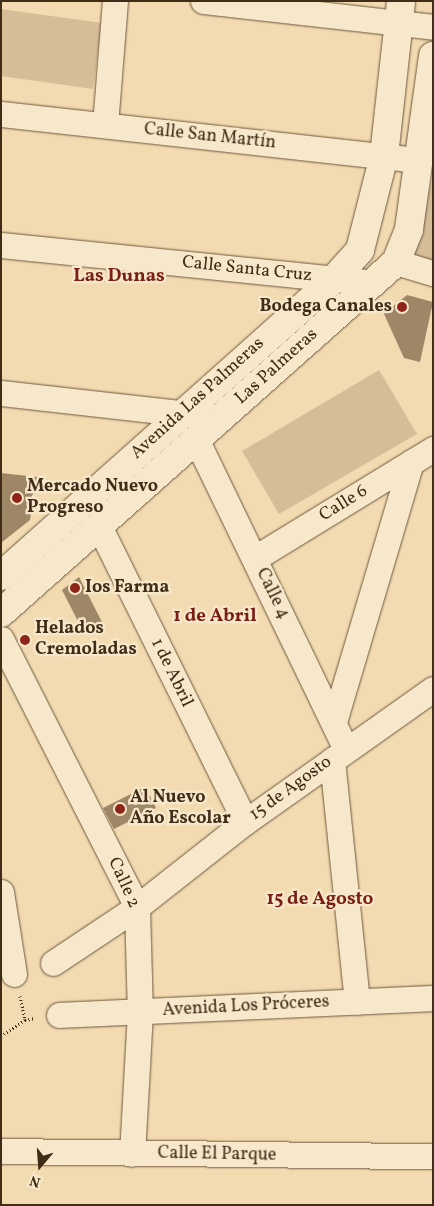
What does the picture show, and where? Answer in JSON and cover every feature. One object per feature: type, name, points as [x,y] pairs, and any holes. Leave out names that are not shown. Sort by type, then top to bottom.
[{"type":"street","points":[[105,125],[115,1]]},
{"type":"street","points":[[213,2],[400,12],[433,27]]},
{"type":"street","name":"Avenida Las Palmeras","points":[[1,576],[334,279],[360,250],[384,156],[400,12]]},
{"type":"street","name":"Las Palmeras","points":[[1,613],[98,524],[396,262],[410,229],[424,148],[433,56]]},
{"type":"street","name":"Calle San Martín","points":[[1,114],[384,156],[424,148]]},
{"type":"street","name":"Calle Santa Cruz","points":[[1,245],[373,283]]},
{"type":"street","points":[[396,262],[433,274]]},
{"type":"street","points":[[1,394],[220,418]]},
{"type":"street","name":"Calle 4","points":[[196,439],[334,722],[339,754],[357,1002]]},
{"type":"street","name":"Calle 6","points":[[255,558],[433,449]]},
{"type":"street","points":[[334,722],[411,462]]},
{"type":"street","name":"1 de Abril","points":[[98,524],[245,822]]},
{"type":"street","name":"Calle 2","points":[[1,638],[137,907],[140,1012],[132,1154]]},
{"type":"street","name":"15 de Agosto","points":[[53,962],[137,907],[245,822],[433,688]]},
{"type":"street","points":[[1,892],[14,974]]},
{"type":"street","name":"Avenida Los Próceres","points":[[60,1015],[433,998]]},
{"type":"street","name":"Calle El Parque","points":[[1,1151],[433,1156]]},
{"type":"path","points":[[1,1036],[25,1020]]},
{"type":"shaded area","points":[[1,9],[102,23],[93,89],[1,76]]},
{"type":"shaded area","points":[[433,177],[433,267],[410,261]]},
{"type":"shaded area","points":[[379,370],[417,434],[279,514],[242,451]]},
{"type":"building","points":[[407,295],[433,302],[420,362],[404,358],[384,314]]},
{"type":"building","name":"Mercado Nuevo Progreso","points":[[1,473],[37,477],[30,520],[1,543]]},
{"type":"building","points":[[79,577],[102,622],[83,631],[62,590]]},
{"type":"building","points":[[145,787],[156,808],[114,829],[103,808]]},
{"type":"place","name":"Bodega Canales","points":[[402,307]]},
{"type":"place","name":"Mercado Nuevo Progreso","points":[[17,498]]},
{"type":"place","name":"Ios Farma","points":[[75,588]]},
{"type":"place","name":"Helados Cremoladas","points":[[25,640]]},
{"type":"place","name":"Al Nuevo Año Escolar","points":[[120,809]]},
{"type":"district","name":"Las Dunas","points":[[119,277]]},
{"type":"district","name":"1 de Abril","points":[[215,617]]},
{"type":"district","name":"15 de Agosto","points":[[320,900]]}]
